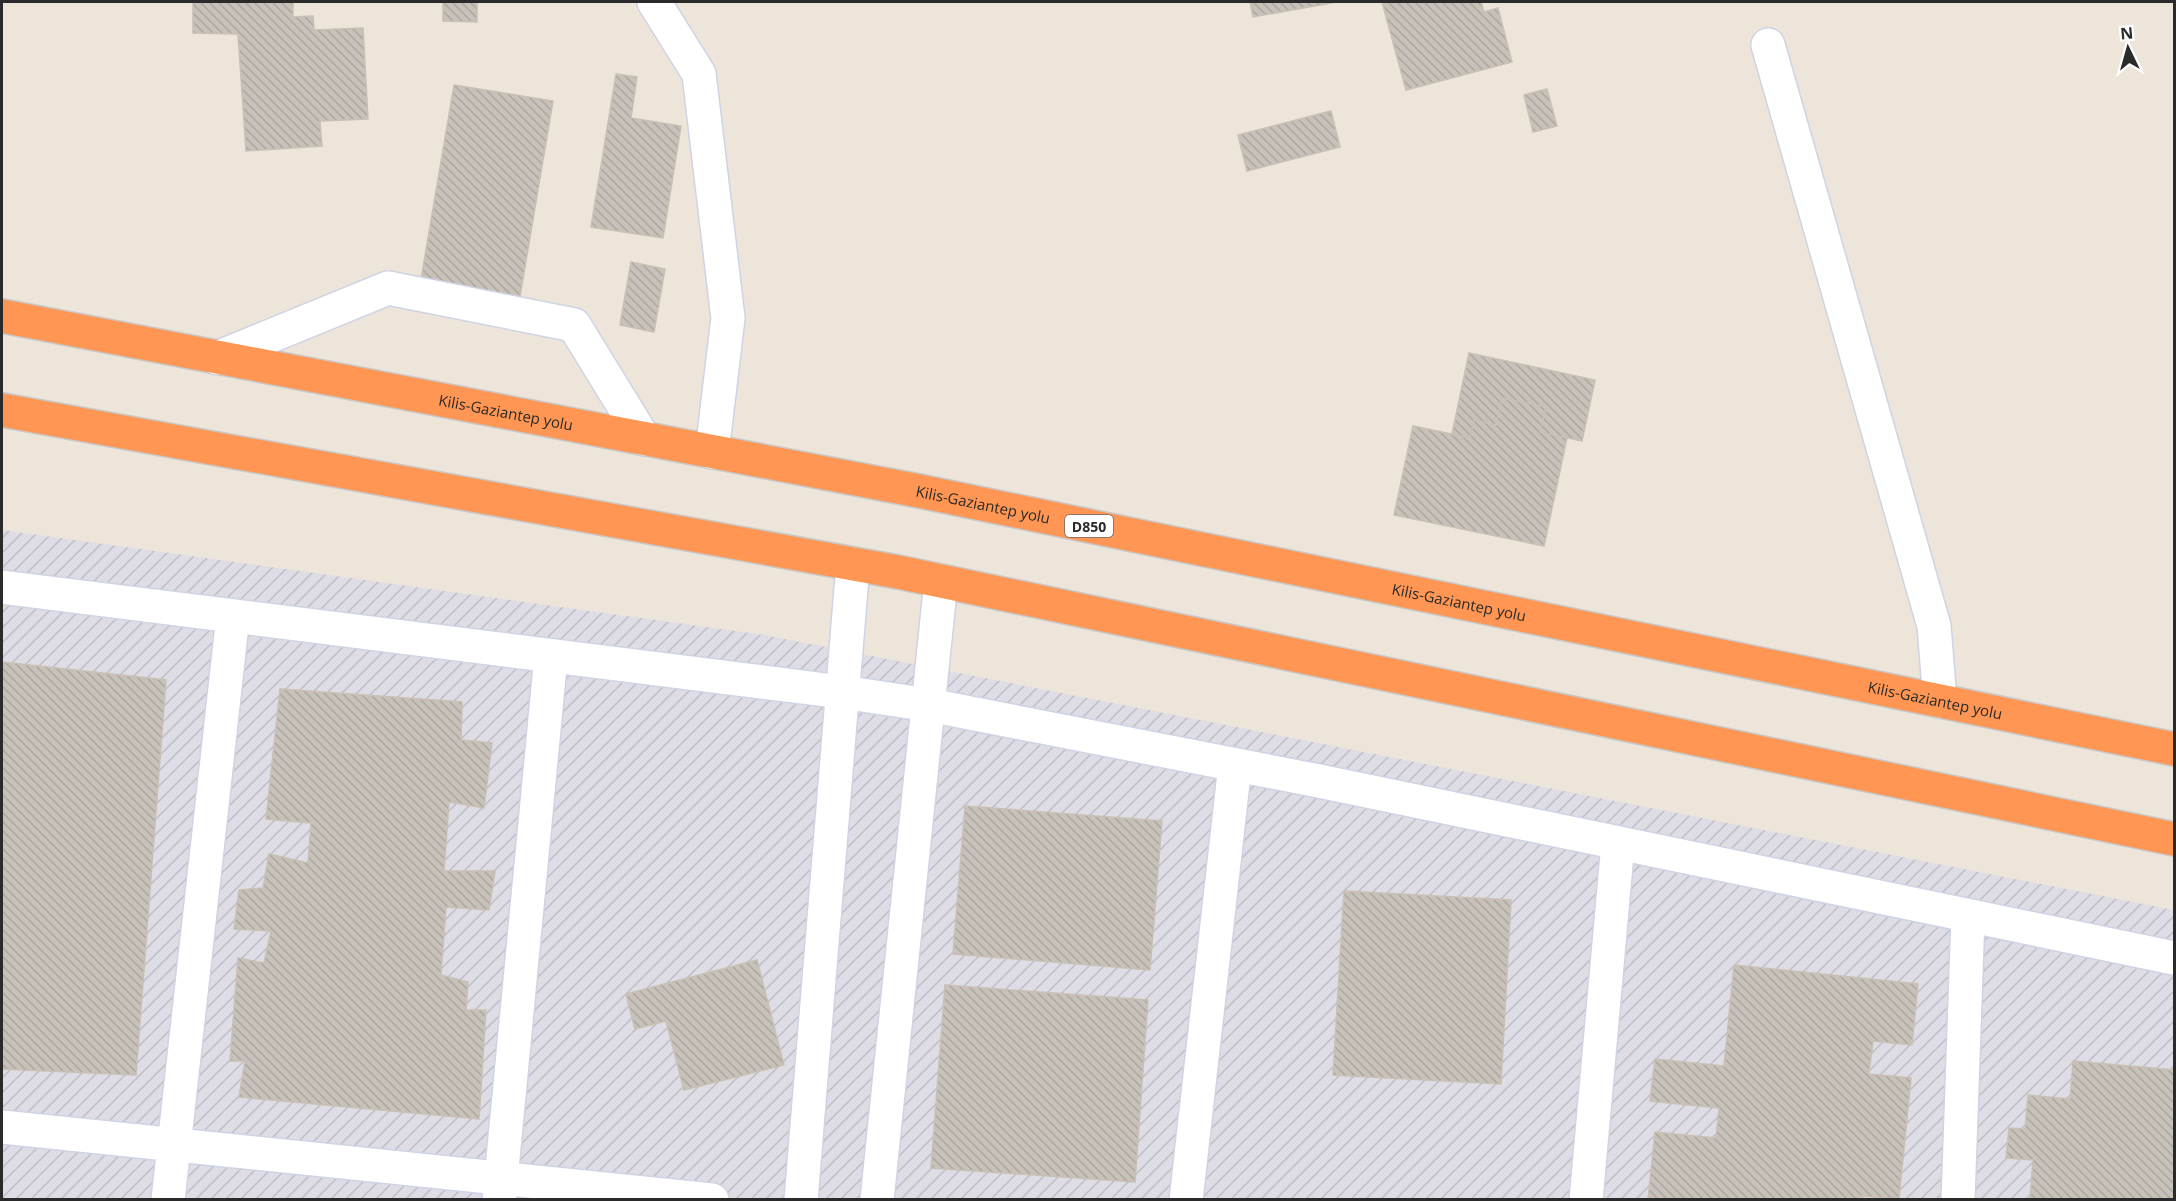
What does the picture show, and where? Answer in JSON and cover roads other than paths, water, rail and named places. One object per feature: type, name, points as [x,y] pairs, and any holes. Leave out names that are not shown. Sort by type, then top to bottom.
[{"type":"highway","name":"Kilis-Gaziantep yolu","points":[[2,316],[914,490],[2175,749]]},
{"type":"highway","points":[[2,410],[941,580],[2175,839]]},
{"type":"street","points":[[654,2],[699,74],[728,318],[712,452]]},
{"type":"street","points":[[1768,45],[1934,626],[1940,701]]},
{"type":"street","points":[[217,358],[388,288],[574,325],[644,439]]},
{"type":"street","points":[[801,1200],[853,564]]},
{"type":"street","points":[[877,1200],[941,580]]},
{"type":"street","points":[[2,587],[842,692],[928,705],[1235,765],[2175,958]]},
{"type":"street","points":[[168,1200],[233,616]]},
{"type":"street","points":[[500,1189],[550,656]]},
{"type":"street","points":[[1186,1200],[1235,765]]},
{"type":"street","points":[[1586,1200],[1618,843]]},
{"type":"street","points":[[1958,1200],[1968,916]]},
{"type":"street","points":[[2,1127],[174,1145],[500,1189],[712,1200]]}]
